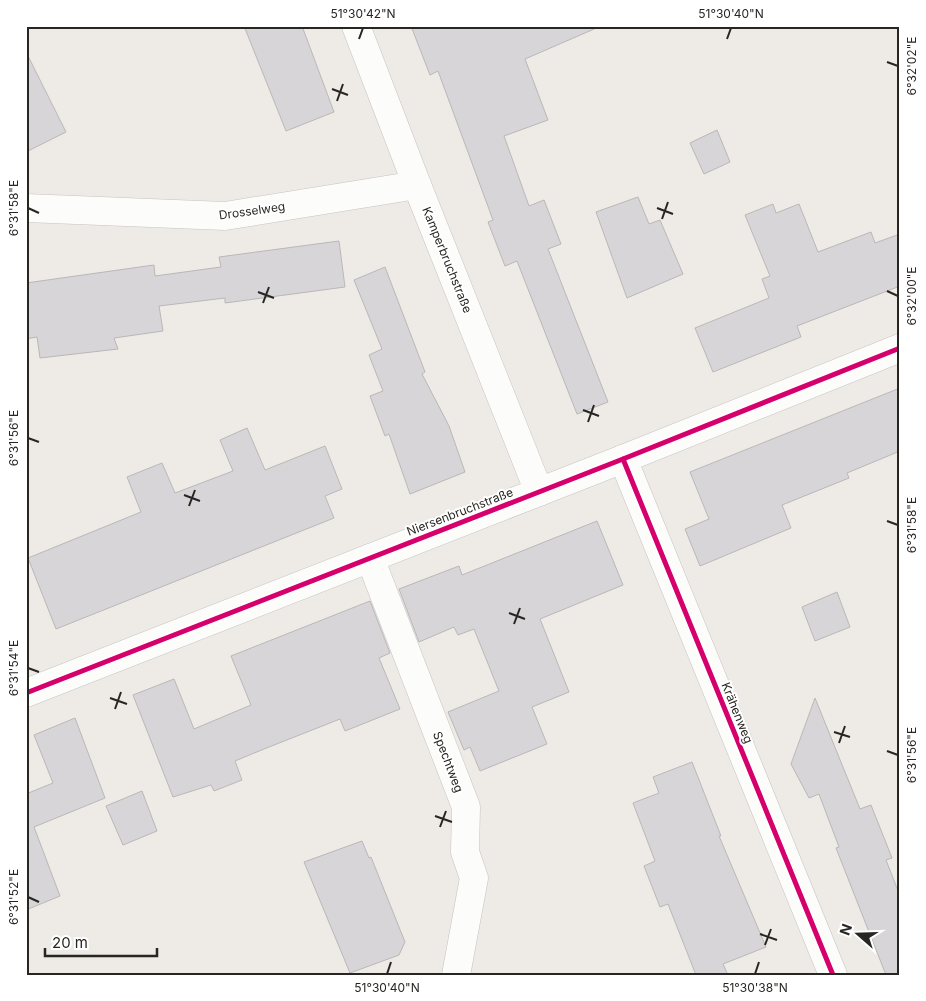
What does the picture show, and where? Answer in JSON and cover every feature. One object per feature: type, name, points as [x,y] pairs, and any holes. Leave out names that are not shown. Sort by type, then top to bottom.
[{"type":"street","name":"Kamperbruchstraße","points":[[356,26],[539,492]]},
{"type":"street","name":"Drosselweg","points":[[26,208],[225,216],[417,184]]},
{"type":"street","name":"Niersenbruchstraße","points":[[26,694],[624,459],[900,348]]},
{"type":"street","name":"Krähenweg","points":[[624,459],[832,975]]},
{"type":"street","name":"Spechtweg","points":[[370,558],[466,808],[465,852],[474,878],[456,975]]},
{"type":"building","points":[[244,26],[302,26],[334,112],[286,131]]},
{"type":"building","points":[[411,26],[601,26],[525,59],[548,120],[504,136],[529,206],[544,200],[561,244],[548,249],[608,402],[577,414],[517,261],[505,266],[488,222],[493,220],[438,71],[430,75]]},
{"type":"building","points":[[26,52],[66,132],[26,152]]},
{"type":"building","points":[[717,130],[730,162],[704,174],[690,143]]},
{"type":"building","points":[[638,197],[649,224],[660,220],[683,274],[627,298],[596,212]]},
{"type":"building","points":[[773,204],[776,213],[799,204],[818,252],[871,232],[875,243],[900,234],[900,286],[797,326],[801,337],[713,372],[695,328],[769,298],[762,279],[770,276],[745,215]]},
{"type":"building","points":[[339,241],[345,287],[225,303],[225,298],[159,306],[163,331],[114,338],[118,349],[40,358],[37,337],[26,339],[26,283],[154,265],[155,276],[221,267],[219,257]]},
{"type":"building","points":[[385,267],[425,372],[422,374],[449,426],[465,472],[410,494],[389,434],[385,436],[370,396],[383,391],[369,355],[382,349],[354,280]]},
{"type":"building","points":[[900,388],[900,451],[847,473],[849,478],[782,505],[791,528],[700,566],[685,529],[709,519],[690,472]]},
{"type":"building","points":[[247,428],[265,470],[325,446],[342,489],[325,496],[334,518],[56,629],[28,558],[141,512],[127,477],[162,463],[175,493],[233,471],[220,440]]},
{"type":"building","points":[[597,521],[623,585],[540,619],[569,692],[532,707],[547,744],[480,771],[470,747],[464,750],[448,712],[499,691],[474,629],[458,635],[454,627],[419,642],[399,589],[459,566],[462,575]]},
{"type":"building","points":[[837,592],[850,627],[815,641],[802,607]]},
{"type":"building","points":[[370,601],[390,653],[379,658],[400,709],[345,731],[340,719],[235,761],[242,780],[214,791],[211,785],[173,797],[133,695],[174,679],[194,729],[251,705],[231,656]]},
{"type":"building","points":[[815,698],[860,809],[871,805],[892,858],[886,860],[900,896],[900,975],[886,975],[836,848],[839,847],[819,794],[809,798],[791,764]]},
{"type":"building","points":[[75,718],[105,798],[34,827],[60,896],[26,910],[26,794],[53,783],[34,735]]},
{"type":"building","points":[[692,762],[721,836],[719,836],[766,947],[723,964],[728,975],[696,975],[668,904],[660,907],[644,866],[655,861],[633,803],[659,793],[653,777]]},
{"type":"building","points":[[142,791],[157,831],[123,845],[106,806]]},
{"type":"building","points":[[362,841],[369,858],[371,857],[405,942],[399,955],[350,973],[304,862]]},
{"type":"cycle path","points":[[26,693],[623,459],[900,348]]},
{"type":"cycle path","points":[[623,459],[833,975]]}]
